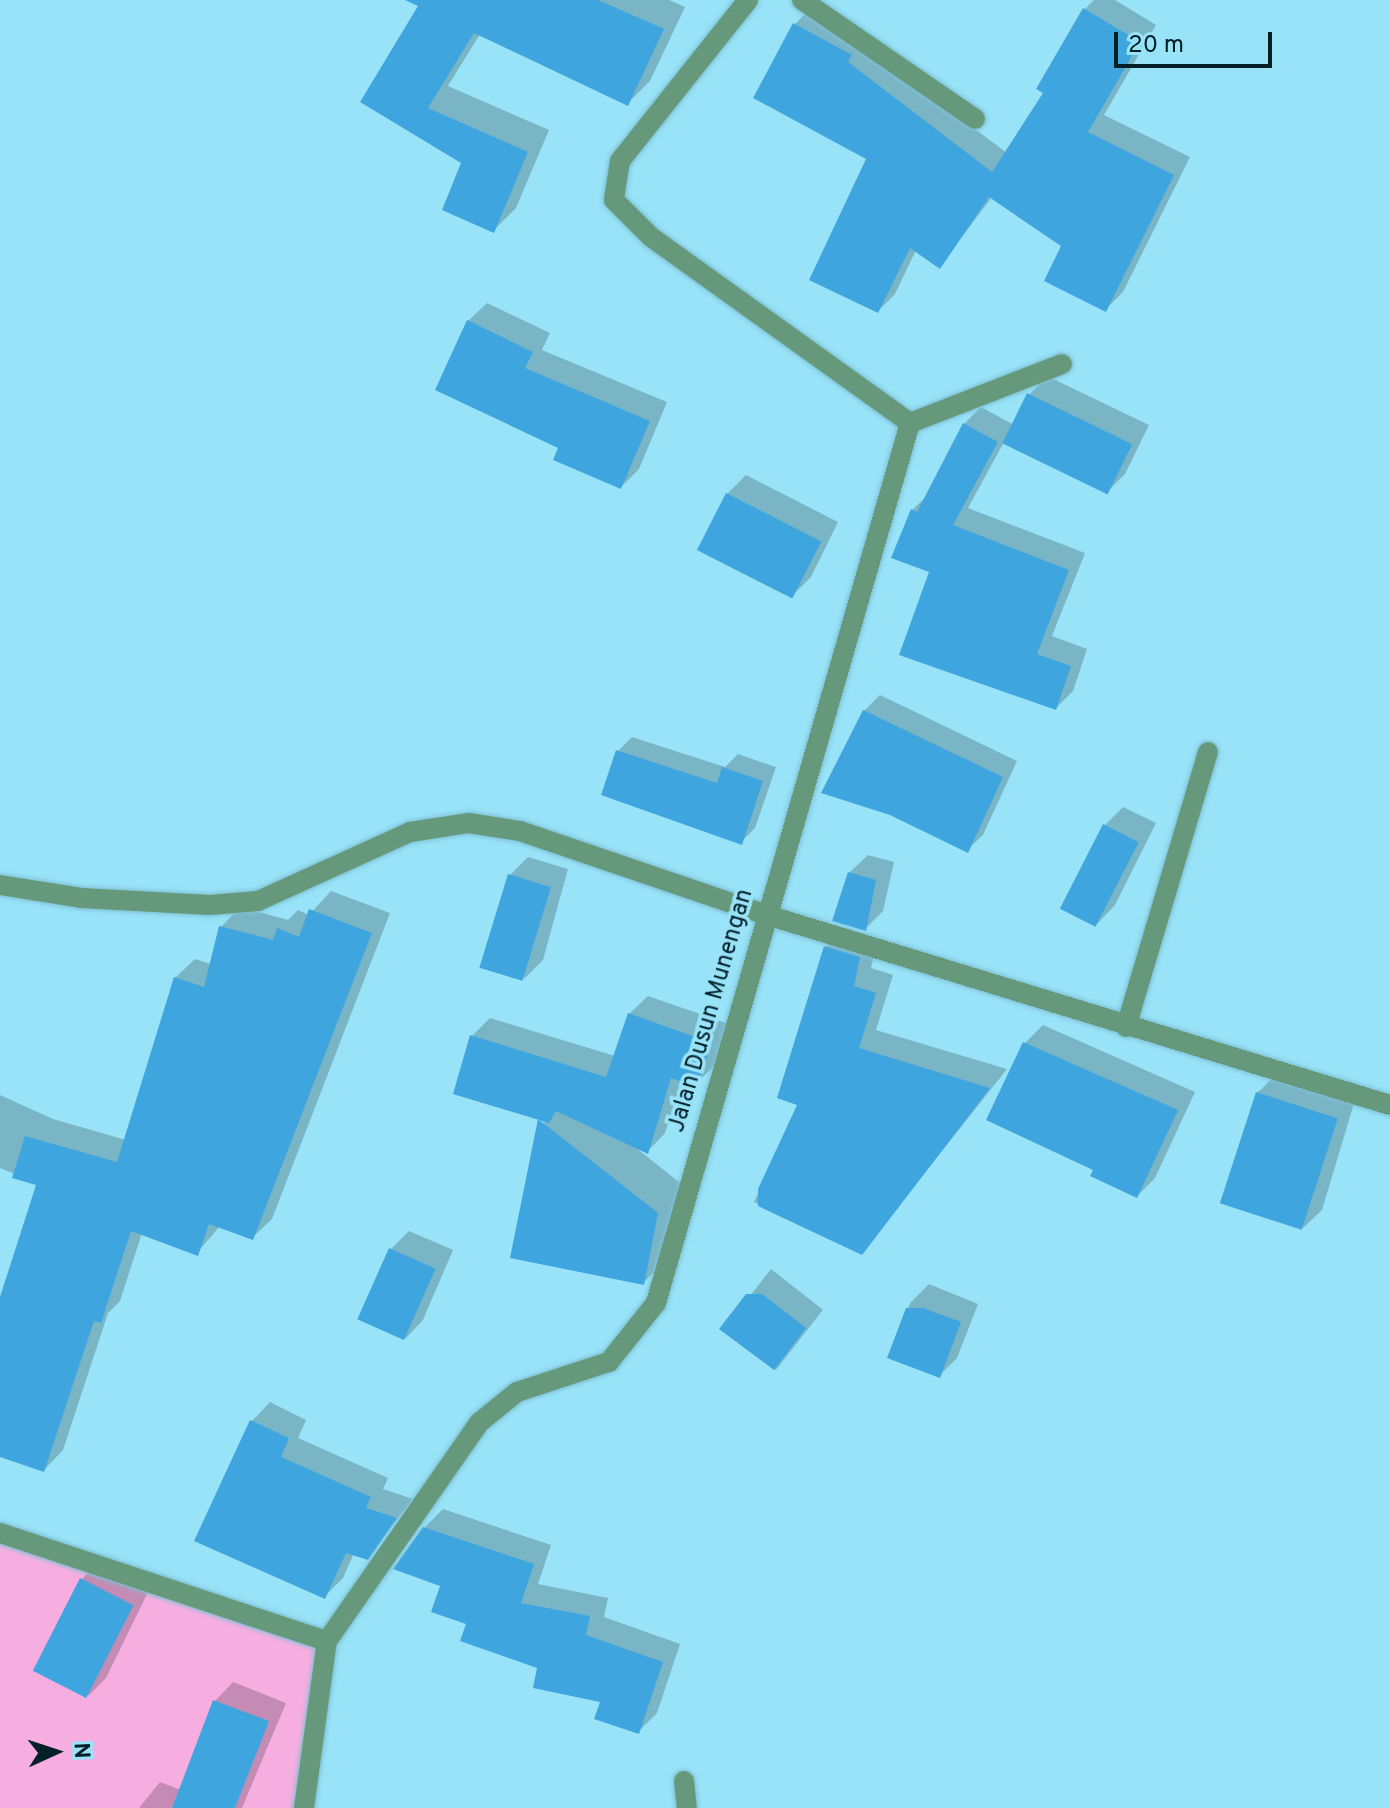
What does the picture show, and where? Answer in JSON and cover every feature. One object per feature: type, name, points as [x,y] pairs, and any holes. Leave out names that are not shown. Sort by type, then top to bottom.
[{"type":"street","points":[[748,0],[620,161],[614,200],[651,237],[910,423],[1062,364]]},
{"type":"street","points":[[802,0],[975,119]]},
{"type":"street","name":"Jalan Dusun Munengan","points":[[327,1641],[480,1422],[517,1392],[609,1362],[656,1303],[910,423]]},
{"type":"street","points":[[1126,1027],[1208,752]]},
{"type":"street","points":[[0,885],[81,898],[210,905],[258,901],[410,832],[469,823],[520,831],[767,915],[1126,1027],[1390,1105]]},
{"type":"street","points":[[0,1533],[327,1641],[304,1808]]},
{"type":"street","points":[[684,1781],[687,1808]]},
{"type":"shaded area","points":[[0,1542],[327,1641],[309,1808],[0,1808]]},
{"type":"building","points":[[405,0],[598,0],[664,29],[628,106],[474,33],[428,108],[528,152],[494,233],[442,210],[461,163],[360,102],[418,6]]},
{"type":"building","points":[[1083,8],[1140,42],[1088,132],[1174,175],[1106,312],[1044,281],[1061,246],[989,197],[940,269],[910,248],[878,313],[809,280],[866,159],[753,98],[793,23],[852,55],[848,62],[992,172],[1043,93],[1036,89]]},
{"type":"building","points":[[467,320],[533,352],[525,368],[650,421],[621,489],[553,460],[558,448],[435,390]]},
{"type":"building","points":[[1027,393],[1132,444],[1108,495],[1002,443]]},
{"type":"building","points":[[963,423],[998,442],[953,525],[1069,570],[1037,654],[1071,666],[1056,710],[899,655],[929,572],[891,558],[911,509],[917,512]]},
{"type":"building","points":[[726,493],[821,542],[792,599],[697,550]]},
{"type":"building","points":[[863,710],[1003,777],[968,853],[890,815],[821,793]]},
{"type":"building","points":[[616,750],[717,783],[722,767],[763,781],[742,845],[601,795]]},
{"type":"building","points":[[1103,824],[1139,842],[1096,927],[1060,909]]},
{"type":"building","points":[[848,872],[876,880],[866,931],[832,921]]},
{"type":"building","points":[[508,874],[551,887],[522,981],[479,968]]},
{"type":"building","points":[[309,909],[372,933],[253,1240],[209,1224],[198,1256],[131,1231],[101,1323],[94,1321],[44,1472],[0,1457],[0,1297],[36,1185],[12,1178],[25,1136],[117,1162],[174,977],[204,987],[219,926],[273,940],[277,928],[299,937]]},
{"type":"building","points":[[824,946],[860,957],[854,986],[876,993],[859,1048],[990,1088],[862,1255],[758,1206],[758,1189],[797,1105],[777,1098]]},
{"type":"building","points":[[628,1013],[712,1043],[696,1087],[671,1078],[648,1154],[556,1111],[549,1123],[453,1094],[470,1035],[606,1077]]},
{"type":"building","points":[[1023,1042],[1178,1110],[1137,1198],[1090,1176],[1093,1170],[986,1120]]},
{"type":"building","points":[[1256,1092],[1338,1119],[1302,1230],[1220,1203]]},
{"type":"building","points":[[538,1119],[658,1213],[644,1285],[510,1258]]},
{"type":"building","points":[[389,1248],[436,1269],[404,1340],[357,1319]]},
{"type":"building","points":[[746,1294],[762,1294],[806,1328],[774,1370],[719,1329]]},
{"type":"building","points":[[906,1308],[923,1308],[961,1322],[940,1378],[887,1358]]},
{"type":"building","points":[[250,1420],[289,1438],[281,1457],[371,1497],[366,1508],[397,1518],[368,1560],[346,1553],[325,1599],[194,1541]]},
{"type":"building","points":[[423,1527],[534,1564],[521,1603],[590,1616],[586,1635],[663,1662],[639,1734],[594,1719],[600,1702],[533,1688],[537,1668],[460,1641],[466,1624],[431,1612],[440,1586],[393,1569]]},
{"type":"building","points":[[80,1578],[133,1605],[86,1698],[33,1671]]},
{"type":"building","points":[[213,1700],[269,1721],[235,1808],[172,1808]]}]
